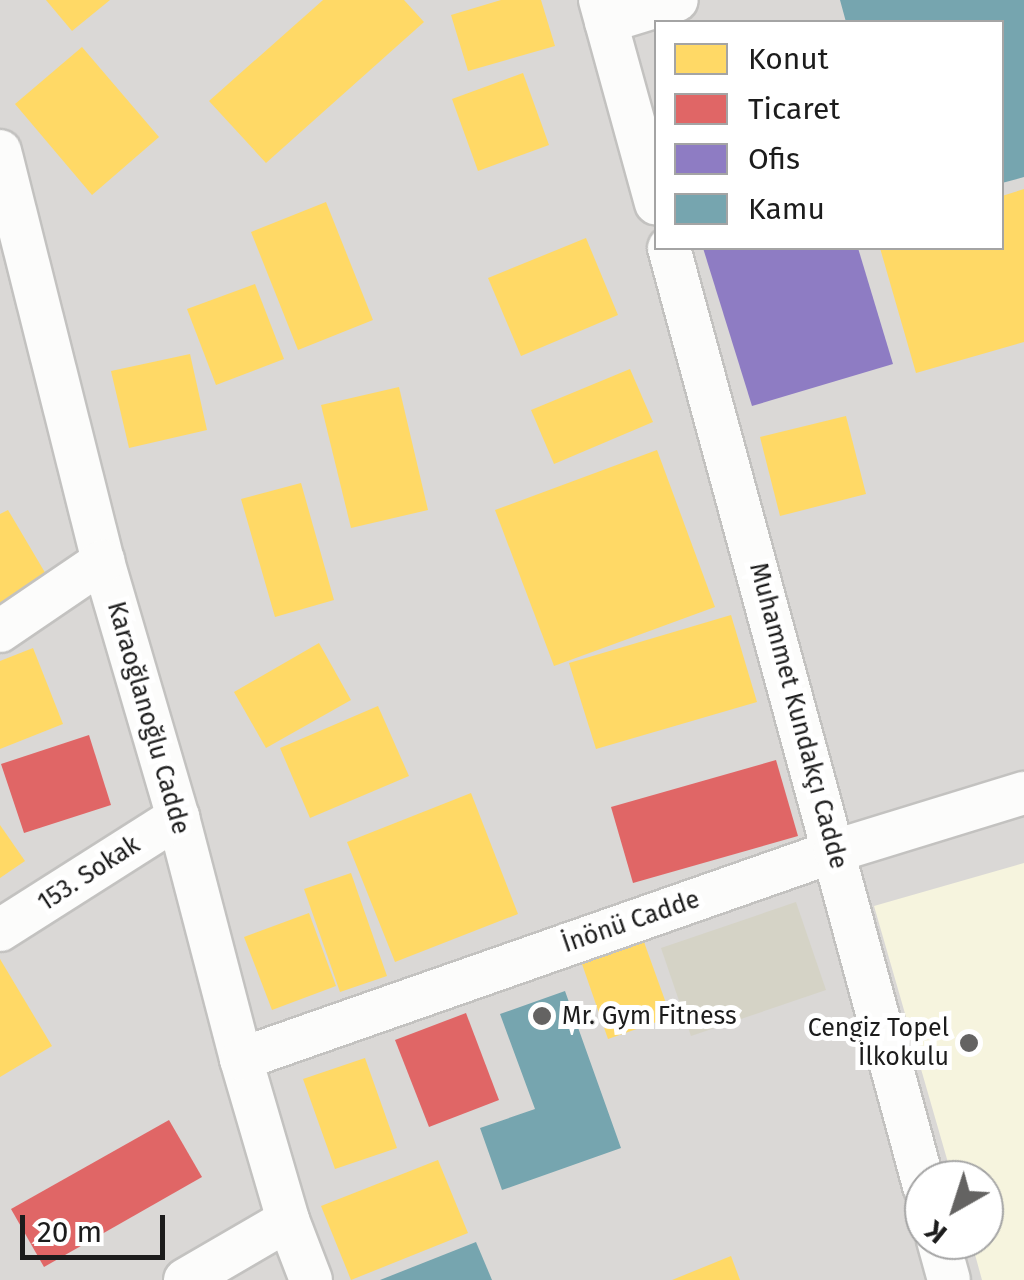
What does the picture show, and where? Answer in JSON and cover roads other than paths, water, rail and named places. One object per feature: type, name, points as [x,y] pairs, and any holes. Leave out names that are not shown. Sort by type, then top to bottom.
[{"type":"street","points":[[654,196],[603,11],[677,0]]},
{"type":"street","name":"Karaoğlanoğlu Cadde","points":[[0,155],[103,561],[178,817],[241,1059],[288,1220],[311,1280]]},
{"type":"street","name":"Muhammet Kundakçı Cadde","points":[[670,250],[917,1160]]},
{"type":"street","points":[[0,631],[103,561]]},
{"type":"street","name":"İnönü Cadde","points":[[241,1059],[836,851],[1024,794]]},
{"type":"street","name":"153. Sokak","points":[[0,930],[178,817]]},
{"type":"street","points":[[185,1280],[288,1220]]},
{"type":"place","name":"Mr. Gym Fitness","points":[[542,1016]]},
{"type":"place","name":"Cengiz Topel İlkokulu","points":[[969,1043]]}]
